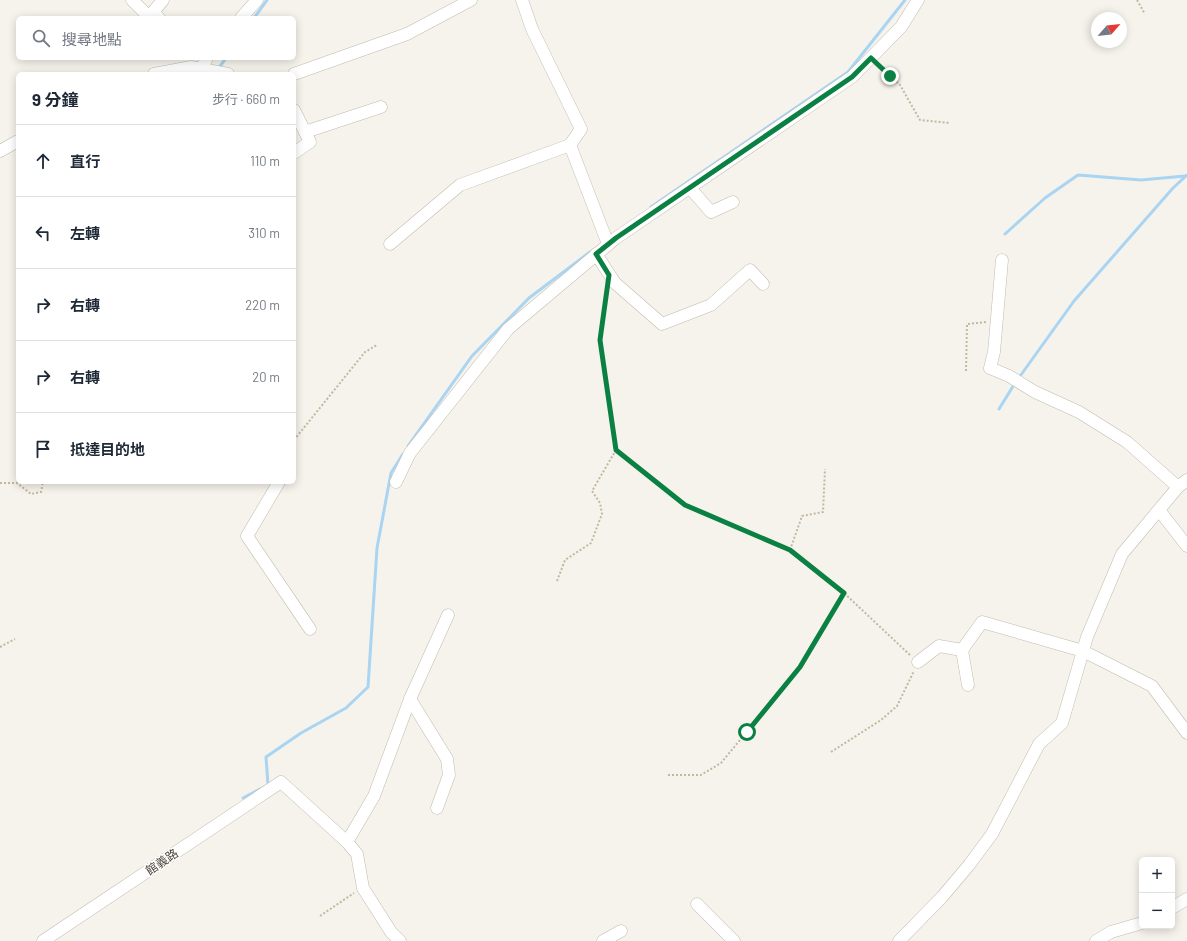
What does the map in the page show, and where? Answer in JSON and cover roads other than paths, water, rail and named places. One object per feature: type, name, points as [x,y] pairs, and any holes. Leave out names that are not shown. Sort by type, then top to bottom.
[{"type":"street","points":[[132,0],[148,16]]},
{"type":"street","points":[[157,16],[153,12],[163,0]]},
{"type":"street","points":[[243,16],[257,0]]},
{"type":"street","points":[[296,73],[407,34],[471,0]]},
{"type":"street","points":[[390,244],[460,185],[570,145],[581,129],[532,29],[522,0]]},
{"type":"street","points":[[396,482],[410,453],[508,329],[608,244],[852,77],[901,26],[918,0]]},
{"type":"street","points":[[165,72],[206,65]]},
{"type":"street","points":[[305,132],[381,107]]},
{"type":"street","points":[[296,114],[310,142],[296,152]]},
{"type":"street","points":[[0,151],[16,142]]},
{"type":"street","points":[[570,145],[608,244]]},
{"type":"street","points":[[690,188],[711,212],[733,202]]},
{"type":"street","points":[[596,254],[615,283],[662,324],[711,305],[750,270],[763,284]]},
{"type":"street","points":[[899,941],[942,897],[969,865],[992,834],[1039,744],[1062,724],[1087,637],[1122,554],[1183,484],[1127,442],[1086,417],[990,368],[994,352],[995,320],[1002,260]]},
{"type":"street","points":[[278,484],[247,536],[310,629]]},
{"type":"street","points":[[1159,510],[1187,546]]},
{"type":"street","points":[[400,941],[391,932],[363,888],[357,854],[347,842],[374,796],[410,699],[448,615]]},
{"type":"street","points":[[968,685],[962,650],[982,622],[1083,651],[1152,686],[1187,733]]},
{"type":"street","points":[[918,662],[939,646],[962,650]]},
{"type":"street","points":[[410,699],[447,759],[449,774],[437,808]]},
{"type":"street","name":"館義路","points":[[43,941],[281,782],[347,842]]},
{"type":"street","points":[[1175,906],[1187,899]]},
{"type":"street","points":[[696,904],[734,941]]},
{"type":"street","points":[[1096,941],[1111,932],[1139,924]]},
{"type":"street","points":[[603,941],[621,931]]},
{"type":"waterway","points":[[255,16],[267,0]]},
{"type":"waterway","points":[[651,207],[848,72],[905,0]]},
{"type":"waterway","points":[[218,69],[225,60]]},
{"type":"waterway","points":[[1005,234],[1045,198],[1078,175],[1141,180],[1185,176]]},
{"type":"waterway","points":[[1018,379],[1074,301],[1173,188],[1187,175]]},
{"type":"waterway","points":[[408,446],[472,356],[529,298],[590,252]]},
{"type":"waterway","points":[[999,409],[1015,383]]},
{"type":"waterway","points":[[243,798],[268,785],[266,757],[301,733],[346,708],[368,687],[377,548],[391,473],[403,454]]}]
